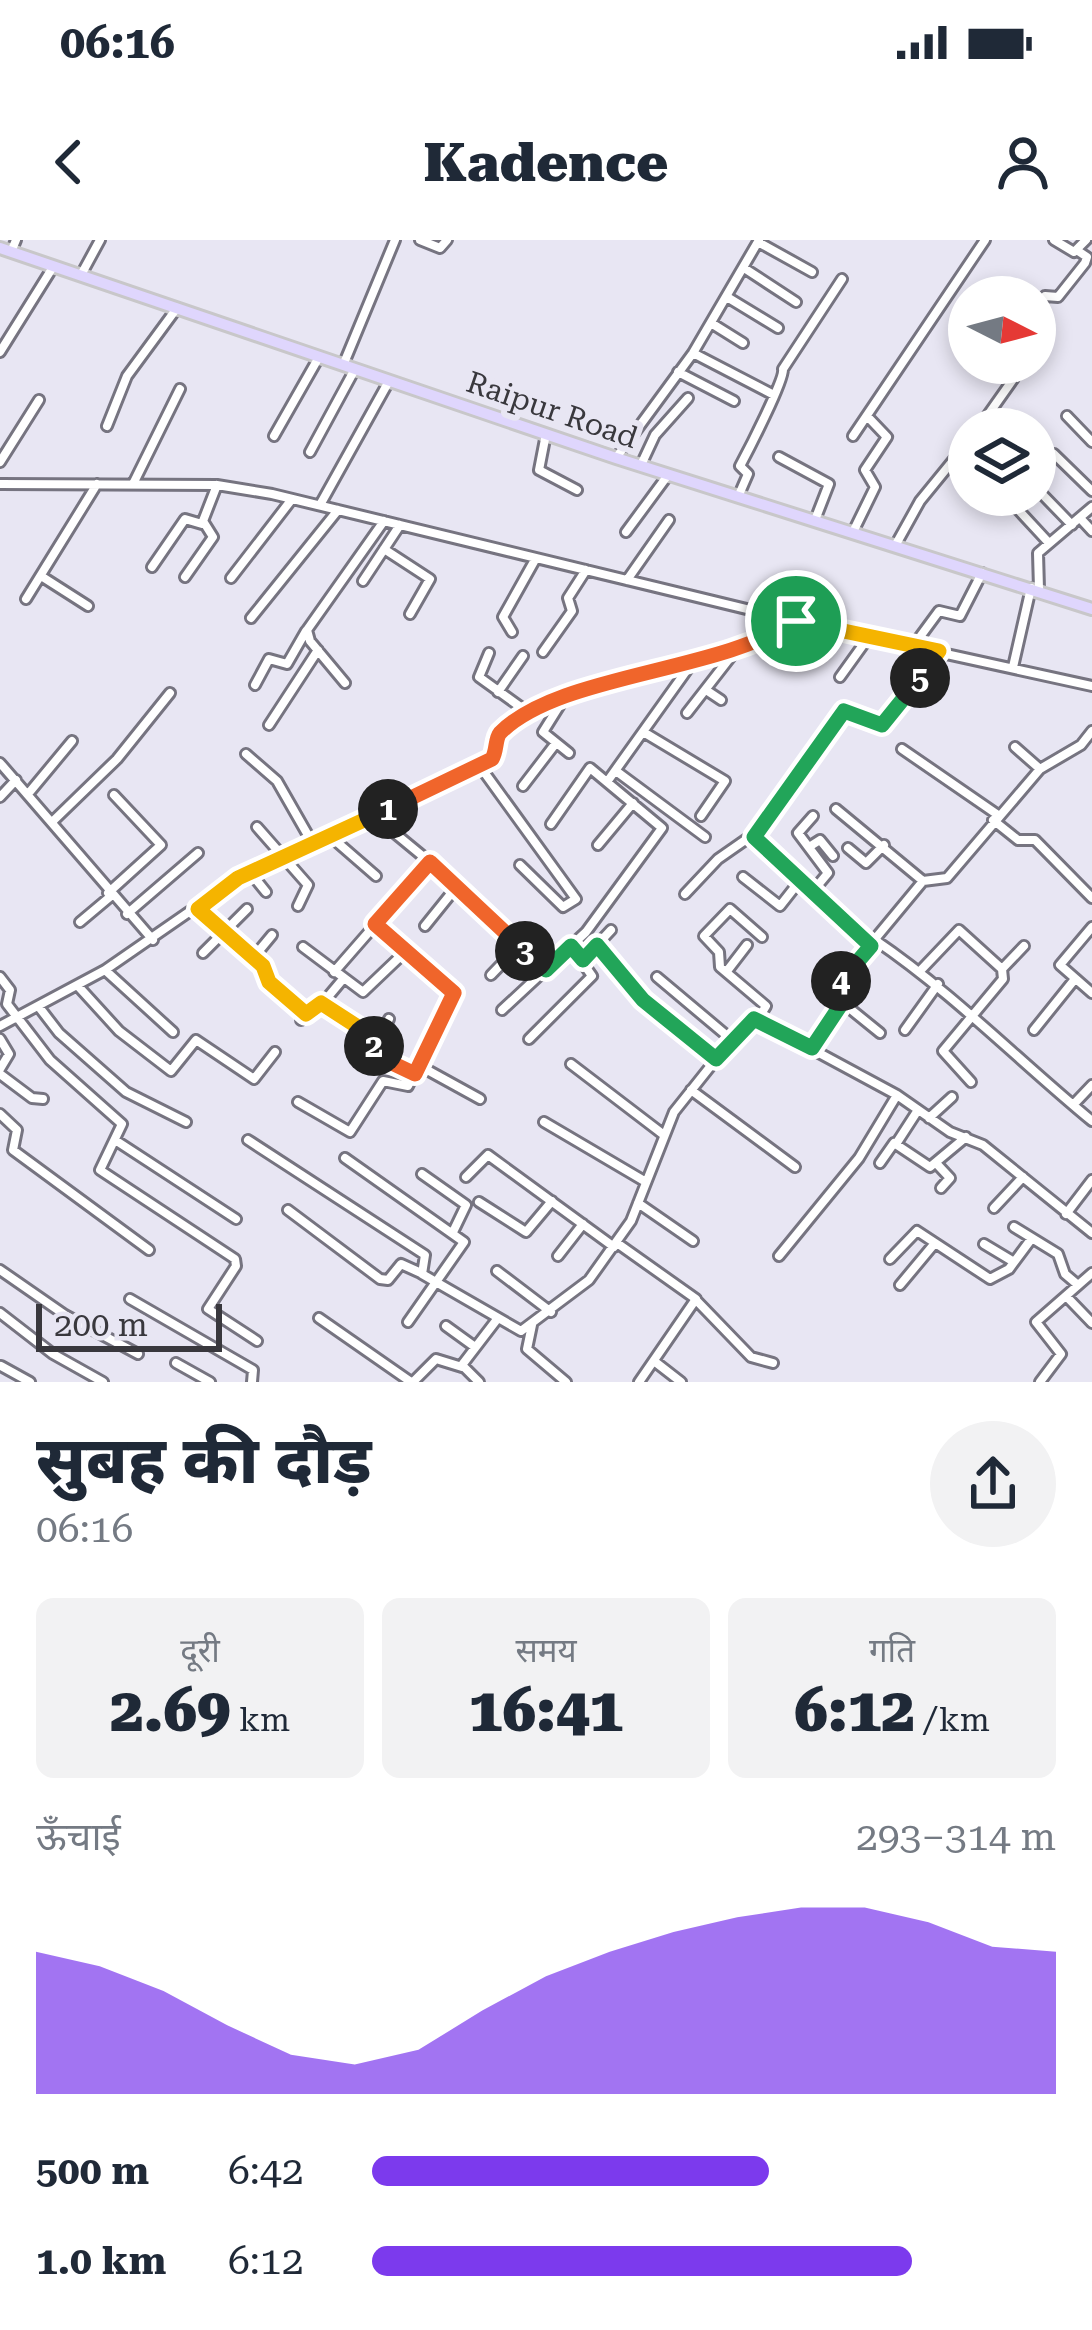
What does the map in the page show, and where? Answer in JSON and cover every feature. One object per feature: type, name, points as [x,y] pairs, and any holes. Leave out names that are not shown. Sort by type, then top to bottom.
[{"type":"main road","name":"Raipur Road","points":[[9,246],[81,277],[616,458],[1092,609]]},
{"type":"street","points":[[81,277],[100,240]]},
{"type":"street","points":[[310,452],[350,366],[395,240]]},
{"type":"street","points":[[420,240],[438,248],[447,240]]},
{"type":"street","points":[[853,436],[986,240]]},
{"type":"street","points":[[1054,240],[1087,257],[1056,297]]},
{"type":"street","points":[[1078,251],[1086,240]]},
{"type":"street","points":[[616,458],[693,352],[758,241],[812,272]]},
{"type":"street","points":[[0,352],[53,267]]},
{"type":"street","points":[[744,268],[796,302]]},
{"type":"street","points":[[738,497],[748,475],[740,465],[784,379],[783,369],[842,279]]},
{"type":"street","points":[[727,297],[778,328]]},
{"type":"street","points":[[107,426],[127,376],[177,308]]},
{"type":"street","points":[[711,323],[743,343]]},
{"type":"street","points":[[693,352],[774,395]]},
{"type":"street","points":[[274,436],[320,356]]},
{"type":"street","points":[[678,372],[734,400]]},
{"type":"street","points":[[320,506],[390,380]]},
{"type":"street","points":[[132,485],[180,388]]},
{"type":"street","points":[[641,466],[655,435],[688,398]]},
{"type":"street","points":[[0,462],[38,400]]},
{"type":"street","points":[[853,532],[875,487],[865,470],[887,437],[867,416]]},
{"type":"street","points":[[1067,416],[1088,438],[1092,426]]},
{"type":"street","points":[[546,434],[539,470],[577,490]]},
{"type":"street","points":[[1056,456],[1092,490]]},
{"type":"street","points":[[778,457],[830,484],[815,520]]},
{"type":"street","points":[[896,546],[920,501],[948,467]]},
{"type":"street","points":[[626,532],[668,475]]},
{"type":"street","points":[[0,484],[217,485],[1092,686]]},
{"type":"street","points":[[26,599],[97,484]]},
{"type":"street","points":[[204,524],[217,485]]},
{"type":"street","points":[[231,578],[292,499]]},
{"type":"street","points":[[1056,505],[1092,531]]},
{"type":"street","points":[[1013,667],[1035,588],[1037,556],[1092,507]]},
{"type":"street","points":[[251,618],[338,510]]},
{"type":"street","points":[[1024,516],[1049,543]]},
{"type":"street","points":[[152,567],[184,519],[204,524],[213,537],[184,577]]},
{"type":"street","points":[[627,580],[669,520]]},
{"type":"street","points":[[255,685],[269,659],[287,664],[384,521]]},
{"type":"street","points":[[363,581],[400,525]]},
{"type":"street","points":[[384,549],[430,579],[410,614]]},
{"type":"street","points":[[512,632],[503,616],[536,558]]},
{"type":"street","points":[[543,652],[572,611],[568,598],[586,570]]},
{"type":"street","points":[[914,645],[939,611],[959,616],[983,572]]},
{"type":"street","points":[[41,576],[88,606]]},
{"type":"street","points":[[0,1026],[105,970],[250,872],[494,757],[499,734],[526,711],[737,648],[796,621]]},
{"type":"street","points":[[307,630],[345,683]]},
{"type":"street","points":[[840,677],[868,638]]},
{"type":"street","points":[[687,713],[737,648]]},
{"type":"street","points":[[268,725],[318,650]]},
{"type":"street","points":[[685,894],[718,859],[754,837],[842,712],[882,725],[939,651]]},
{"type":"street","points":[[489,652],[478,677],[526,711]]},
{"type":"street","points":[[498,692],[523,656]]},
{"type":"street","points":[[607,782],[692,662]]},
{"type":"street","points":[[706,690],[721,700]]},
{"type":"street","points":[[52,822],[108,769],[170,693]]},
{"type":"street","points":[[563,699],[543,730],[569,752]]},
{"type":"street","points":[[812,1048],[843,1003],[841,980],[923,881],[947,878],[1040,769],[1081,745],[1092,731]]},
{"type":"street","points":[[645,734],[726,782],[701,815]]},
{"type":"street","points":[[28,794],[72,741]]},
{"type":"street","points":[[524,786],[556,743]]},
{"type":"street","points":[[1016,747],[1040,769]]},
{"type":"street","points":[[902,749],[996,817],[1019,840],[1035,840],[1092,898]]},
{"type":"street","points":[[246,754],[280,785],[313,844]]},
{"type":"street","points":[[0,763],[109,895],[153,940]]},
{"type":"street","points":[[479,765],[576,899],[563,908],[520,866]]},
{"type":"street","points":[[502,1010],[571,946],[662,829],[587,769],[550,824]]},
{"type":"street","points":[[616,771],[705,837]]},
{"type":"street","points":[[0,797],[16,780]]},
{"type":"street","points":[[80,922],[161,845],[114,795]]},
{"type":"street","points":[[598,845],[632,803]]},
{"type":"street","points":[[836,808],[923,881]]},
{"type":"street","points":[[374,816],[458,885],[546,970]]},
{"type":"street","points":[[813,816],[798,832],[828,872],[813,891]]},
{"type":"street","points":[[257,827],[309,887],[298,906]]},
{"type":"street","points":[[330,836],[376,876]]},
{"type":"street","points":[[754,837],[873,943],[938,984],[1092,1121]]},
{"type":"street","points":[[809,847],[820,840],[833,856]]},
{"type":"street","points":[[848,848],[866,862],[884,845]]},
{"type":"street","points":[[127,914],[198,854]]},
{"type":"street","points":[[334,972],[430,862]]},
{"type":"street","points":[[250,872],[266,892]]},
{"type":"street","points":[[743,877],[780,906],[802,878]]},
{"type":"street","points":[[425,926],[458,885]]},
{"type":"street","points":[[198,909],[265,968],[269,982],[303,1017],[316,1002],[378,1040]]},
{"type":"street","points":[[203,953],[247,909]]},
{"type":"street","points":[[288,1210],[380,1280],[388,1280],[400,1264],[514,1330],[532,1324],[589,1280],[615,1245],[638,1203],[664,1135],[691,1090],[732,1040],[758,1019],[765,1005],[727,971],[704,936],[732,910],[762,937]]},
{"type":"street","points":[[298,1102],[350,1132],[384,1080],[406,1088],[454,991],[375,924]]},
{"type":"street","points":[[1091,990],[1060,963],[1092,927]]},
{"type":"street","points":[[583,960],[611,930]]},
{"type":"street","points":[[920,971],[958,930],[1002,969],[1003,979],[943,1052],[971,1082]]},
{"type":"street","points":[[253,958],[272,935]]},
{"type":"street","points":[[597,945],[643,1000],[716,1059]]},
{"type":"street","points":[[727,971],[747,945]]},
{"type":"street","points":[[491,975],[520,946]]},
{"type":"street","points":[[529,1039],[591,978],[571,946]]},
{"type":"street","points":[[1002,969],[1024,946]]},
{"type":"street","points":[[303,947],[366,992],[406,951]]},
{"type":"street","points":[[105,970],[172,1032]]},
{"type":"street","points":[[0,977],[10,990],[6,1003],[50,1060],[121,1122],[100,1170],[235,1259],[236,1266],[208,1309],[257,1341]]},
{"type":"street","points":[[657,977],[732,1040]]},
{"type":"street","points":[[322,1004],[343,979]]},
{"type":"street","points":[[1034,1030],[1075,979]]},
{"type":"street","points":[[905,1030],[938,984]]},
{"type":"street","points":[[78,986],[119,1031],[171,1071],[196,1040],[254,1079],[275,1052]]},
{"type":"street","points":[[843,1003],[880,1033]]},
{"type":"street","points":[[39,1007],[59,1033],[130,1095],[186,1121]]},
{"type":"street","points":[[389,1019],[373,1054],[480,1099]]},
{"type":"street","points":[[758,1019],[966,1137],[1092,1233]]},
{"type":"street","points":[[0,1039],[8,1054],[0,1071],[32,1098],[43,1099]]},
{"type":"street","points":[[571,1064],[664,1135]]},
{"type":"street","points":[[1073,1105],[1092,1084]]},
{"type":"street","points":[[691,1090],[795,1167]]},
{"type":"street","points":[[779,1256],[859,1158],[897,1095]]},
{"type":"street","points":[[928,1118],[952,1097]]},
{"type":"street","points":[[896,1144],[918,1110]]},
{"type":"street","points":[[0,1114],[17,1130],[13,1150],[149,1250]]},
{"type":"street","points":[[544,1122],[646,1182]]},
{"type":"street","points":[[880,1163],[890,1144],[896,1144],[923,1167],[966,1137]]},
{"type":"street","points":[[248,1140],[424,1255],[422,1274]]},
{"type":"street","points":[[115,1141],[236,1219]]},
{"type":"street","points":[[466,1177],[488,1155],[696,1300],[751,1357],[773,1363]]},
{"type":"street","points":[[345,1158],[453,1232],[464,1245],[434,1280],[408,1322]]},
{"type":"street","points":[[936,1162],[950,1178],[941,1188]]},
{"type":"street","points":[[422,1174],[466,1204],[453,1232]]},
{"type":"street","points":[[994,1208],[1023,1177]]},
{"type":"street","points":[[1066,1214],[1092,1180]]},
{"type":"street","points":[[478,1202],[526,1232],[552,1201]]},
{"type":"street","points":[[638,1203],[693,1241]]},
{"type":"street","points":[[558,1256],[583,1224]]},
{"type":"street","points":[[1014,1227],[1060,1255],[1065,1274],[1078,1285]]},
{"type":"street","points":[[890,1259],[914,1231],[986,1279],[1014,1262],[1032,1238]]},
{"type":"street","points":[[900,1285],[935,1244]]},
{"type":"street","points":[[985,1244],[1014,1262]]},
{"type":"street","points":[[0,1270],[138,1354]]},
{"type":"street","points":[[497,1270],[551,1312]]},
{"type":"street","points":[[1040,1382],[1061,1354],[1036,1322],[1092,1274]]},
{"type":"street","points":[[1066,1296],[1092,1323]]},
{"type":"street","points":[[130,1300],[253,1370],[252,1382]]},
{"type":"street","points":[[639,1382],[696,1300]]},
{"type":"street","points":[[0,1313],[53,1354],[103,1382]]},
{"type":"street","points":[[319,1318],[412,1382],[436,1359],[462,1367],[478,1382]]},
{"type":"street","points":[[462,1367],[497,1318]]},
{"type":"street","points":[[532,1324],[527,1349],[566,1382]]},
{"type":"street","points":[[446,1326],[475,1347]]},
{"type":"street","points":[[654,1361],[681,1382]]},
{"type":"street","points":[[176,1363],[210,1382]]},
{"type":"street","points":[[0,1366],[30,1382]]},
{"type":"route","points":[[796,621],[939,651],[882,725],[842,712],[754,837],[871,946],[841,980],[844,1000],[812,1048],[754,1019],[716,1059],[643,1000],[597,945],[583,960],[571,946],[546,970],[430,862],[375,924],[454,991],[415,1074],[372,1053],[378,1040],[321,1003],[316,1002],[306,1014],[269,982],[263,966],[198,909],[238,878],[492,759],[499,734],[529,709],[759,641],[796,621]]}]
